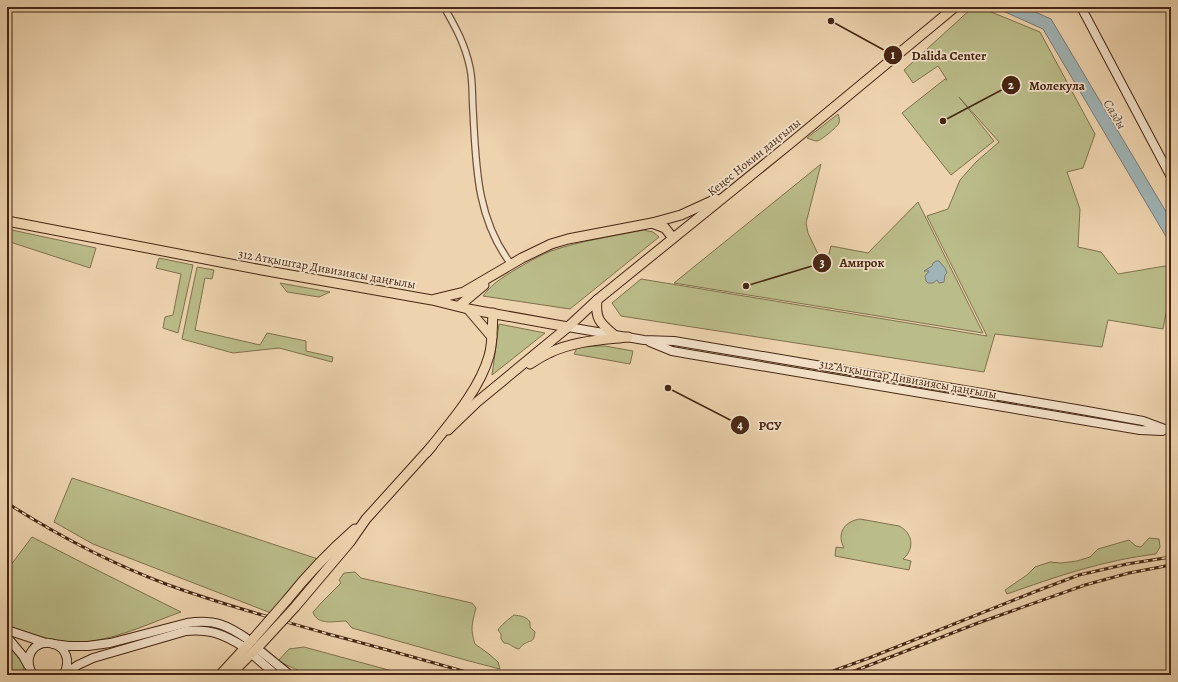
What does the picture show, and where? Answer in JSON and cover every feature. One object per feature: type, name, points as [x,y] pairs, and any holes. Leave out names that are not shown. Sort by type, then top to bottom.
[{"type":"main road","name":"Кеңес Нокин даңғылы","points":[[501,381],[568,327],[597,300],[955,7]]},
{"type":"main road","points":[[1081,7],[1171,177]]},
{"type":"main road","points":[[432,300],[464,292],[545,246],[568,239],[652,223],[687,212],[731,191]]},
{"type":"main road","name":"312 Атқыштар Дивизиясы даңғылы","points":[[7,221],[262,270],[432,300],[464,308],[568,327],[644,340],[674,341],[724,349],[1143,421],[1171,431]]},
{"type":"main road","points":[[652,223],[666,228],[673,238]]},
{"type":"main road","points":[[492,337],[464,308],[493,275]]},
{"type":"main road","points":[[597,300],[596,314],[603,325],[614,335]]},
{"type":"main road","points":[[427,452],[472,393],[484,372],[490,354],[492,313]]},
{"type":"main road","points":[[220,675],[300,584],[366,519],[427,452],[477,402],[501,381],[548,353],[568,346],[628,337]]},
{"type":"main road","name":"312 Атқыштар Дивизиясы даңғылы","points":[[644,340],[672,351],[722,360],[1140,430],[1171,431]]},
{"type":"main road","points":[[722,360],[724,349]]},
{"type":"main road","points":[[784,370],[785,360]]},
{"type":"main road","points":[[1030,411],[1031,401]]},
{"type":"main road","points":[[232,674],[257,650],[295,607],[350,542],[366,519]]},
{"type":"main road","points":[[31,672],[29,658],[31,652],[41,644],[50,643],[69,646],[88,646],[110,643],[198,621],[225,625],[249,642]]},
{"type":"main road","points":[[7,630],[59,646],[64,650],[67,656],[68,662],[64,675]]},
{"type":"main road","points":[[64,675],[78,665],[93,658],[186,632],[199,630],[211,631],[249,642]]},
{"type":"main road","points":[[7,637],[23,656],[31,672]]},
{"type":"main road","points":[[257,650],[276,675]]},
{"type":"main road","points":[[257,650],[290,675]]},
{"type":"street","points":[[444,7],[462,40],[470,70],[477,175],[485,214],[495,239],[511,264]]},
{"type":"green space","points":[[973,7],[979,7],[1040,32],[1095,134],[1083,168],[1067,172],[1080,209],[1078,247],[1101,252],[1118,274],[1165,266],[1171,270],[1171,286],[1163,329],[1108,320],[1102,347],[995,334],[984,372],[621,316],[612,303],[641,279],[987,336],[927,216],[948,209],[960,180],[976,162],[999,142],[959,97],[994,141],[951,175],[902,113],[945,79],[947,80],[938,66],[913,83],[904,70]]},
{"type":"green space","points":[[838,114],[839,123],[826,136],[817,141],[807,138]]},
{"type":"green space","points":[[821,164],[806,223],[808,233],[817,252],[826,265],[831,246],[868,253],[918,202],[983,333],[674,283]]},
{"type":"green space","points":[[7,229],[96,248],[90,268],[7,241]]},
{"type":"green space","points":[[644,230],[653,232],[659,237],[570,309],[483,296],[493,285],[504,277],[541,255],[562,247]]},
{"type":"green space","points":[[159,258],[193,265],[178,333],[163,328],[165,317],[173,315],[181,274],[156,268]]},
{"type":"green space","points":[[197,267],[214,270],[212,279],[205,278],[195,330],[260,345],[267,333],[306,341],[306,351],[333,357],[332,362],[279,348],[233,353],[182,339]]},
{"type":"green space","points":[[280,283],[330,292],[319,297],[287,292]]},
{"type":"green space","points":[[499,324],[545,333],[492,375]]},
{"type":"green space","points":[[605,346],[633,351],[630,364],[574,354],[577,348]]},
{"type":"green space","points":[[72,478],[318,559],[271,613],[93,544],[54,522]]},
{"type":"green space","points":[[860,519],[899,526],[904,529],[911,541],[909,551],[903,559],[911,561],[909,570],[835,556],[836,547],[844,548],[841,537],[843,529],[850,522]]},
{"type":"green space","points":[[32,537],[181,612],[125,633],[81,642],[51,640],[7,626],[7,570]]},
{"type":"green space","points":[[1149,538],[1159,539],[1160,547],[1156,554],[1118,560],[1099,565],[1062,575],[1007,594],[1005,590],[1027,575],[1035,567],[1050,562],[1061,563],[1077,561],[1090,557],[1098,549],[1129,540],[1136,546],[1141,547]]},
{"type":"green space","points":[[355,572],[361,578],[472,603],[476,608],[472,626],[472,634],[475,644],[498,662],[500,669],[352,628],[346,621],[327,622],[318,619],[313,612],[341,583],[339,580],[344,573]]},
{"type":"green space","points":[[514,615],[527,619],[530,622],[530,627],[535,632],[533,640],[524,644],[519,649],[504,643],[498,630]]},
{"type":"green space","points":[[7,642],[23,664],[24,670],[18,675],[10,675],[7,672]]},
{"type":"green space","points":[[304,647],[407,675],[308,675],[278,661],[289,649]]},
{"type":"shaded area","points":[[994,7],[1024,7],[1051,19],[1171,220],[1171,245],[1043,29]]},
{"type":"shaded area","points":[[936,261],[939,261],[947,273],[945,275],[944,282],[939,283],[937,280],[933,283],[928,283],[925,276],[929,271],[924,271],[932,266]]},
{"type":"railway","points":[[7,503],[84,548],[166,584],[206,598],[328,634],[477,675]]},
{"type":"railway","points":[[822,675],[869,658],[1079,575],[1127,564],[1171,557]]},
{"type":"railway","points":[[844,675],[978,623],[1085,585],[1129,573],[1171,565]]},
{"type":"place","name":"Dalida Center","points":[[831,21]]},
{"type":"place","name":"Молекула","points":[[943,121]]},
{"type":"place","name":"Амирок","points":[[746,286]]},
{"type":"place","name":"РСУ","points":[[668,388]]},
{"type":"water label","name":"Сазды","points":[[1115,114]]}]
